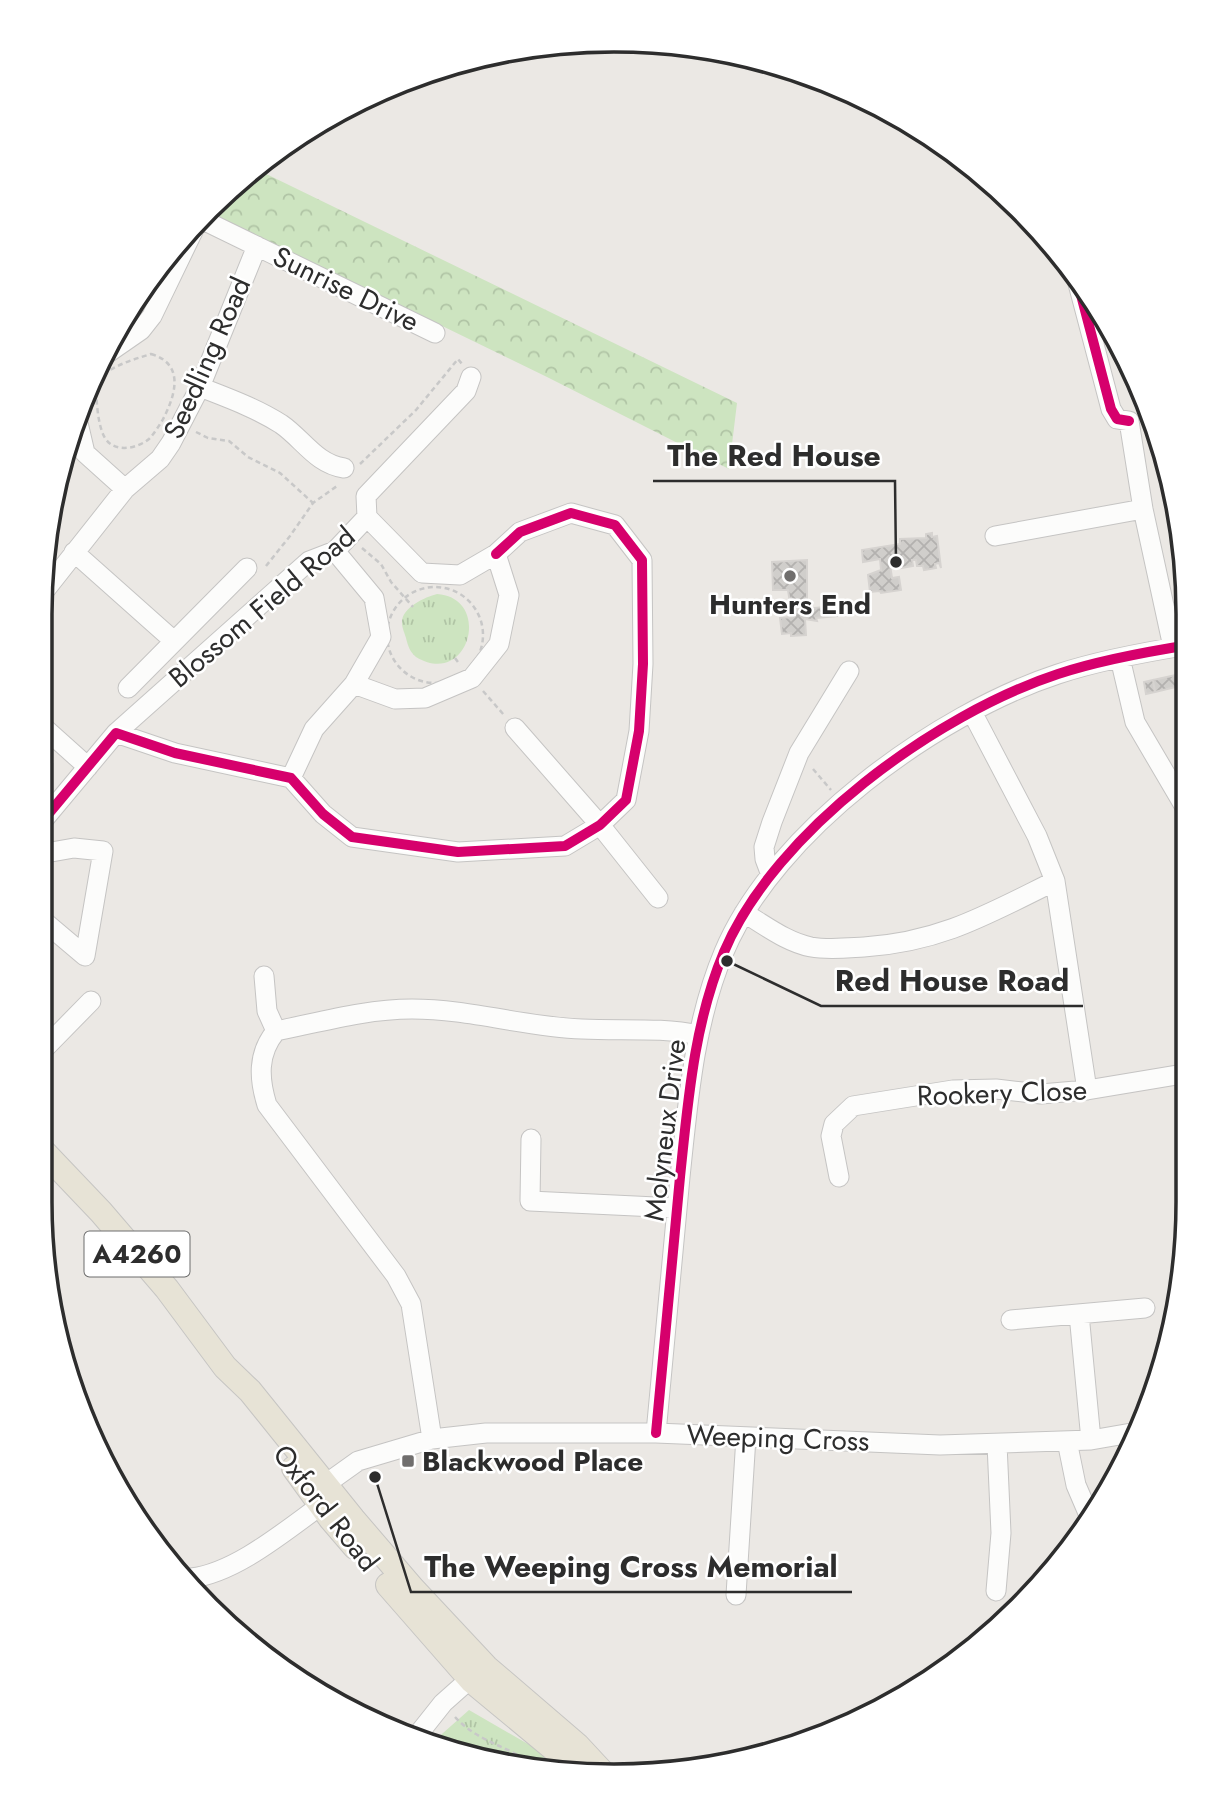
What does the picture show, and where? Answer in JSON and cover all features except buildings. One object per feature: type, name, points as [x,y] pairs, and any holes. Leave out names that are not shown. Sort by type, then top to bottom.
[{"type":"main road","name":"Oxford Road","points":[[52,1168],[167,1289],[225,1367],[239,1398],[289,1461],[388,1561],[478,1672],[559,1754],[578,1762]]},
{"type":"street","name":"Sunrise Drive","points":[[211,224],[435,333]]},
{"type":"street","name":"Seedling Road","points":[[54,578],[125,489],[160,459],[200,387],[257,246]]},
{"type":"street","points":[[123,343],[141,330],[152,316],[181,257]]},
{"type":"street","points":[[1084,305],[1111,409],[1117,419],[1129,421],[1143,509],[1176,628]]},
{"type":"street","name":"Blossom Field Road","points":[[52,810],[116,733],[309,561],[335,551],[367,517],[366,496],[466,391],[471,377]]},
{"type":"street","points":[[200,387],[253,409],[295,435],[330,466],[344,468]]},
{"type":"street","points":[[81,437],[85,453],[125,489]]},
{"type":"street","points":[[995,536],[1143,509]]},
{"type":"street","points":[[116,733],[175,754],[291,778],[323,814],[352,837],[458,852],[565,846],[600,825],[626,800],[639,731],[643,664],[642,560],[615,525],[571,513],[520,532],[496,554],[460,575],[422,573],[367,517]]},
{"type":"street","points":[[291,778],[314,729],[354,684],[381,637],[374,598],[335,551]]},
{"type":"street","points":[[74,552],[174,641]]},
{"type":"street","points":[[354,684],[395,699],[425,698],[469,675],[499,644],[509,595],[496,554]]},
{"type":"street","points":[[128,688],[247,568]]},
{"type":"street","name":"Molyneux Drive","points":[[656,1433],[692,1068],[724,951],[744,913],[771,875],[811,830],[856,788],[915,745],[972,712],[1058,674],[1176,647]]},
{"type":"street","points":[[1121,658],[1135,722],[1176,792]]},
{"type":"street","points":[[771,875],[764,847],[772,822],[799,753],[849,671]]},
{"type":"street","points":[[972,712],[1037,836],[1055,881],[1087,1090]]},
{"type":"street","points":[[515,728],[600,825],[658,898]]},
{"type":"street","points":[[52,735],[89,767]]},
{"type":"street","points":[[52,852],[74,848],[103,851],[85,956],[52,928]]},
{"type":"street","points":[[744,913],[786,938],[809,947],[870,947],[897,944],[954,930],[1055,881]]},
{"type":"street","points":[[264,976],[267,1010],[276,1031]]},
{"type":"street","points":[[52,1042],[92,1001]]},
{"type":"street","points":[[432,1439],[411,1304],[396,1276],[267,1105],[261,1087],[261,1064],[267,1042],[276,1031],[365,1012],[413,1009],[456,1012],[581,1029],[659,1030],[699,1035]]},
{"type":"street","name":"Rookery Close","points":[[839,1177],[831,1136],[834,1124],[853,1106],[953,1090],[996,1089],[1041,1094],[1087,1090],[1176,1075]]},
{"type":"street","points":[[531,1139],[530,1201],[677,1208]]},
{"type":"street","points":[[1011,1320],[1145,1308]]},
{"type":"street","points":[[1079,1314],[1091,1440]]},
{"type":"street","name":"Weeping Cross","points":[[197,1577],[237,1563],[323,1495],[358,1461],[432,1439],[486,1433],[656,1433],[940,1445],[1091,1440],[1126,1434]]},
{"type":"street","points":[[736,1595],[746,1437]]},
{"type":"street","points":[[1068,1441],[1076,1485],[1086,1508]]},
{"type":"street","points":[[996,1591],[1001,1533],[997,1444]]},
{"type":"street","points":[[422,1730],[443,1703],[478,1672]]},
{"type":"path","points":[[96,396],[106,439],[123,449],[134,447],[150,438],[164,417],[175,392],[169,363],[161,356],[151,354],[129,360],[108,371]]},
{"type":"path","points":[[180,425],[208,438],[229,441],[248,457],[280,473],[313,503]]},
{"type":"path","points":[[349,536],[382,564],[391,582],[412,607]]},
{"type":"path","points":[[438,586],[465,596],[474,606],[482,637],[469,675],[443,681],[416,680],[396,664],[390,653],[387,628],[390,615],[404,598],[422,589],[438,586]]},
{"type":"path","points":[[455,658],[515,728]]},
{"type":"path","points":[[799,753],[841,802]]},
{"type":"path","points":[[443,1703],[477,1737],[518,1755]]},
{"type":"green space","points":[[266,174],[737,403],[729,469],[217,217]]},
{"type":"green space","points":[[437,594],[454,599],[465,610],[469,624],[467,639],[461,652],[450,661],[434,664],[412,653],[402,623],[409,608]]},
{"type":"green space","points":[[469,1710],[556,1760],[505,1753],[440,1736]]},
{"type":"cycle path","points":[[1084,305],[1111,409],[1117,419],[1129,421]]},
{"type":"cycle path","points":[[52,810],[116,733],[175,753],[291,778],[323,814],[352,837],[458,852],[565,846],[600,825],[626,800],[639,731],[643,664],[642,560],[615,525],[571,513],[520,532],[496,554]]},
{"type":"cycle path","points":[[656,1433],[686,1120],[699,1034],[724,952],[748,907],[781,863],[820,821],[864,783],[912,748],[962,717],[1011,692],[1058,674],[1123,657],[1176,647]]},
{"type":"place","name":"The Red House","points":[[896,562]]},
{"type":"place","name":"Hunters End","points":[[790,576]]},
{"type":"place","name":"Red House Road","points":[[727,961]]},
{"type":"place","name":"Blackwood Place","points":[[408,1461]]},
{"type":"place","name":"The Weeping Cross Memorial","points":[[375,1477]]}]
